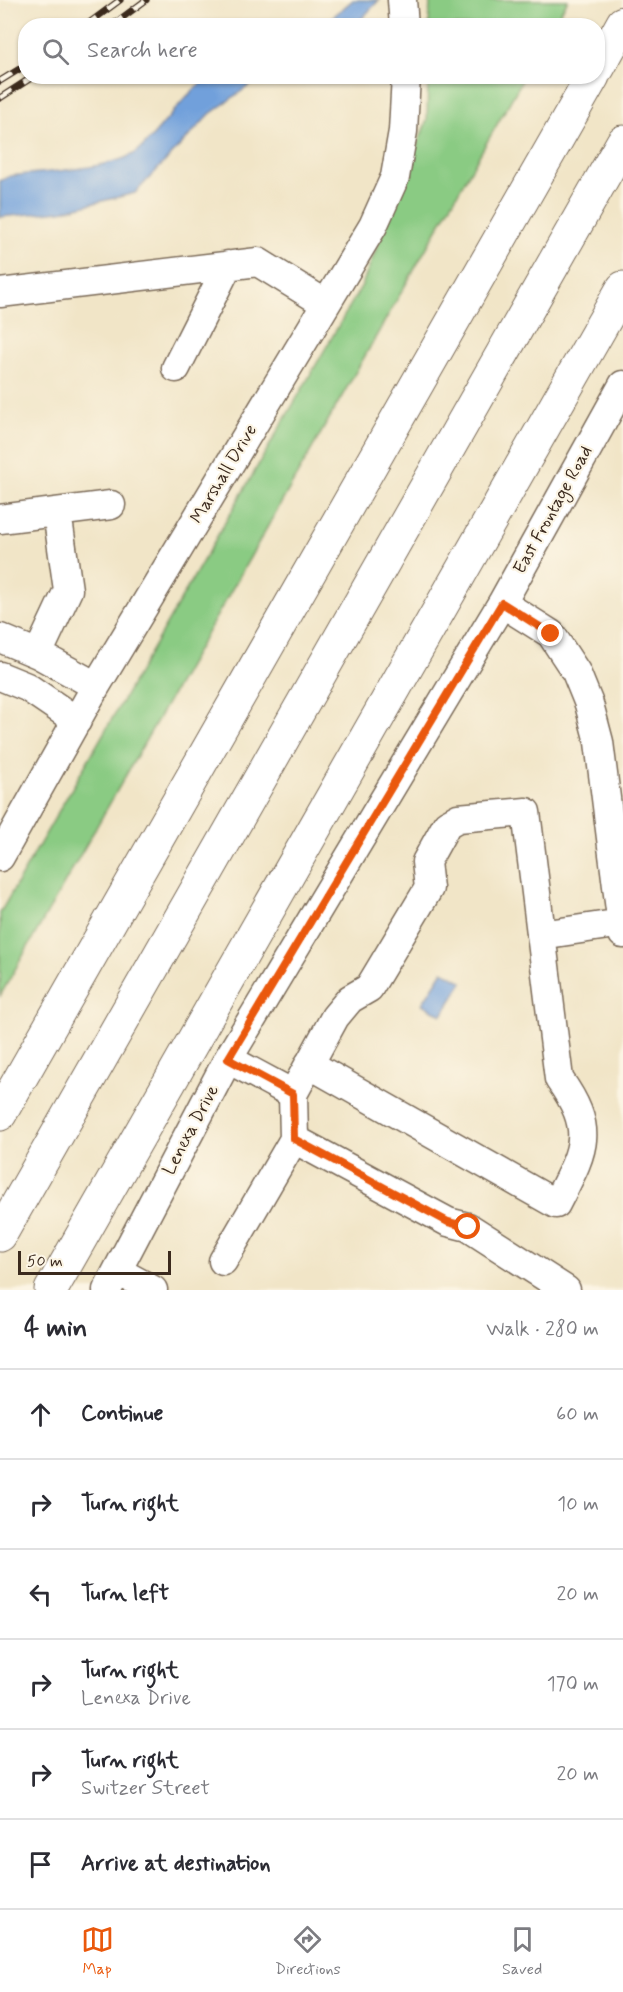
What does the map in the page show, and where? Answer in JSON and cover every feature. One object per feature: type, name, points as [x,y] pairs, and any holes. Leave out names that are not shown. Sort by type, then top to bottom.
[{"type":"highway","points":[[605,54],[623,24]]},
{"type":"highway","points":[[0,1114],[588,84]]},
{"type":"highway","points":[[0,1235],[623,142]]},
{"type":"highway","points":[[51,1290],[623,288]]},
{"type":"street","points":[[402,0],[403,18]]},
{"type":"street","name":"Marshall Drive","points":[[0,858],[96,686],[373,226],[395,177],[403,131],[406,84]]},
{"type":"street","points":[[0,293],[258,262],[326,304]]},
{"type":"street","points":[[176,368],[228,265]]},
{"type":"street","name":"East Frontage Road","points":[[502,603],[623,385]]},
{"type":"street","points":[[0,519],[111,505]]},
{"type":"street","points":[[38,654],[68,590],[57,512]]},
{"type":"street","points":[[502,603],[551,634],[576,672],[589,704],[611,740],[622,929],[541,934]]},
{"type":"street","name":"Lenexa Drive","points":[[112,1280],[228,1059],[502,603]]},
{"type":"street","points":[[0,638],[38,654],[96,686]]},
{"type":"street","points":[[4,687],[27,687],[77,721]]},
{"type":"street","points":[[223,1261],[294,1139],[293,1094],[309,1064],[335,1017],[350,999],[369,988],[429,888],[426,862],[447,824],[458,818],[526,812],[559,1079],[576,1103],[581,1118],[578,1160],[556,1204],[309,1064]]},
{"type":"street","points":[[228,1059],[293,1094]]},
{"type":"street","points":[[294,1139],[448,1222],[468,1227],[534,1281],[566,1290]]},
{"type":"street","points":[[112,1280],[153,1290]]},
{"type":"green space","points":[[430,0],[568,0],[557,18],[429,18]]},
{"type":"green space","points":[[428,84],[520,84],[0,996],[0,913],[362,285],[427,120]]},
{"type":"water","points":[[353,0],[379,0],[362,18],[331,18]]},
{"type":"water","points":[[251,84],[210,114],[135,193],[61,211],[0,217],[0,181],[10,176],[97,166],[129,156],[148,141],[199,85]]},
{"type":"water","points":[[443,971],[463,982],[442,1015],[422,1004]]},
{"type":"railway","points":[[96,18],[120,0]]},
{"type":"railway","points":[[122,18],[146,0]]},
{"type":"railway","points":[[0,81],[18,70]]},
{"type":"railway","points":[[0,98],[22,84]]},
{"type":"route","points":[[468,1227],[448,1222],[294,1139],[293,1094],[228,1059],[502,603],[551,634]]}]
